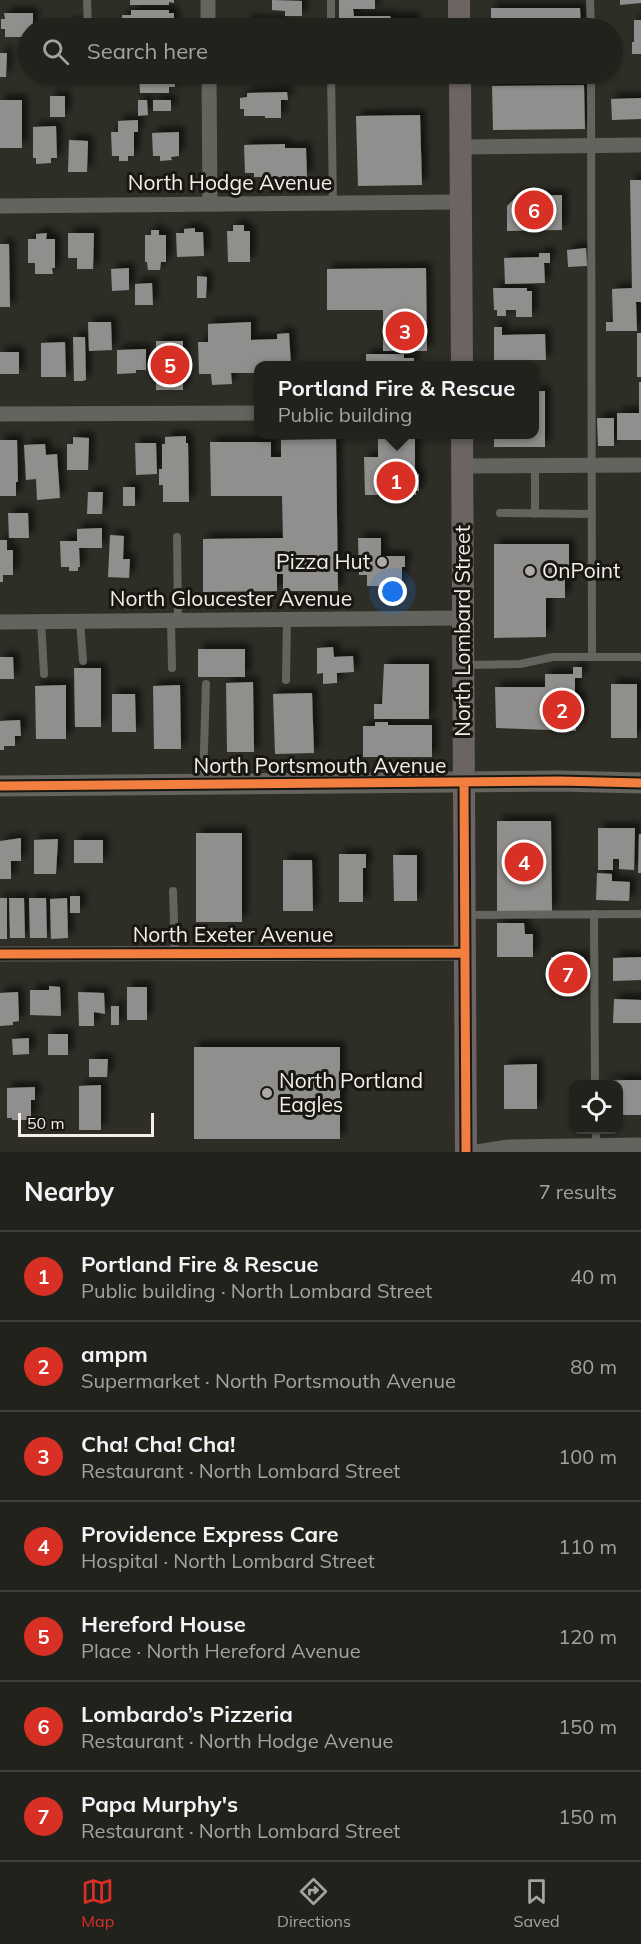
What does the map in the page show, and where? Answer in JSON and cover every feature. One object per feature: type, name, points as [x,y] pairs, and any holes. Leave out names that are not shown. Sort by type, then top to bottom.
[{"type":"main road","points":[[459,0],[459,18]]},
{"type":"main road","points":[[460,84],[462,361]]},
{"type":"main road","name":"North Lombard Street","points":[[462,439],[466,1152]]},
{"type":"street","points":[[208,0],[208,18]]},
{"type":"street","points":[[209,84],[210,204]]},
{"type":"street","points":[[460,147],[641,145]]},
{"type":"street","name":"North Hodge Avenue","points":[[0,206],[460,202]]},
{"type":"street","points":[[0,414],[254,413]]},
{"type":"street","points":[[463,466],[641,465]]},
{"type":"street","name":"North Gloucester Avenue","points":[[0,622],[463,618]]},
{"type":"street","name":"North Portsmouth Avenue","points":[[0,786],[464,782],[641,783]]},
{"type":"street","name":"North Exeter Avenue","points":[[0,954],[465,953]]},
{"type":"street","points":[[477,1152],[508,1147],[596,1149],[641,1145]]},
{"type":"lane","points":[[87,0],[88,18]]},
{"type":"lane","points":[[331,0],[331,18]]},
{"type":"lane","points":[[590,0],[591,18]]},
{"type":"lane","points":[[332,84],[333,203]]},
{"type":"lane","points":[[591,84],[592,656]]},
{"type":"lane","points":[[535,465],[535,514]]},
{"type":"lane","points":[[500,513],[592,514]]},
{"type":"lane","points":[[172,668],[177,537]]},
{"type":"lane","points":[[286,680],[287,620]]},
{"type":"lane","points":[[80,621],[83,661]]},
{"type":"lane","points":[[41,622],[44,674]]},
{"type":"lane","points":[[463,665],[520,664],[553,657],[641,657]]},
{"type":"lane","points":[[203,784],[206,684]]},
{"type":"lane","points":[[173,891],[175,953]]},
{"type":"lane","points":[[594,914],[596,1080]]},
{"type":"lane","points":[[465,915],[641,914]]},
{"type":"building","points":[[130,0],[174,0],[174,3],[130,5]]},
{"type":"building","points":[[272,0],[302,1],[302,16],[285,16],[285,11],[272,10]]},
{"type":"building","points":[[339,0],[375,0],[375,9],[353,9],[354,16],[390,16],[391,18],[339,18]]},
{"type":"building","points":[[620,0],[641,0],[641,3],[620,5]]},
{"type":"building","points":[[491,8],[580,8],[580,18],[491,18]]},
{"type":"building","points":[[131,10],[169,10],[169,13],[174,13],[174,18],[122,18],[122,15],[131,15]]},
{"type":"building","points":[[4,13],[33,13],[33,18],[18,18],[18,37],[5,37],[5,29],[1,29],[1,19],[5,19]]},
{"type":"building","points":[[634,20],[641,20],[641,54],[632,54]]},
{"type":"building","points":[[0,53],[7,53],[6,77],[0,77]]},
{"type":"building","points":[[140,84],[175,84],[175,87],[169,87],[169,93],[140,93]]},
{"type":"building","points":[[584,85],[585,129],[493,130],[492,86]]},
{"type":"building","points":[[287,92],[288,100],[281,100],[281,118],[244,116],[244,109],[240,109],[240,98],[247,97],[247,93]]},
{"type":"building","points":[[50,96],[65,96],[65,117],[50,117]]},
{"type":"building","points":[[641,98],[641,119],[612,120],[611,99]]},
{"type":"building","points":[[0,100],[22,100],[22,148],[0,148]]},
{"type":"building","points":[[138,100],[147,100],[148,115],[138,116]]},
{"type":"building","points":[[153,100],[171,100],[171,111],[153,111]]},
{"type":"building","points":[[420,115],[422,185],[358,186],[356,116]]},
{"type":"building","points":[[138,120],[138,132],[134,132],[134,156],[128,156],[128,161],[119,161],[119,156],[112,156],[111,132],[118,132],[118,121]]},
{"type":"building","points":[[56,126],[57,158],[51,158],[51,163],[36,164],[36,158],[33,158],[33,127]]},
{"type":"building","points":[[179,132],[179,156],[171,157],[172,160],[160,161],[160,156],[153,156],[152,133]]},
{"type":"building","points":[[69,140],[88,141],[87,172],[68,172]]},
{"type":"building","points":[[285,144],[285,148],[306,148],[307,177],[254,177],[254,173],[245,173],[244,145]]},
{"type":"building","points":[[630,180],[641,180],[641,302],[636,302],[637,331],[606,331],[606,322],[613,322],[612,289],[632,288]]},
{"type":"building","points":[[562,195],[562,230],[507,231],[507,206],[517,196]]},
{"type":"building","points":[[233,225],[244,225],[244,231],[250,231],[250,262],[228,262],[227,231],[233,231]]},
{"type":"building","points":[[195,228],[195,232],[203,232],[204,256],[177,257],[176,233],[184,233],[184,229]]},
{"type":"building","points":[[151,230],[159,230],[159,235],[166,235],[166,262],[161,262],[160,270],[148,270],[147,262],[145,262],[145,235],[151,235]]},
{"type":"building","points":[[47,233],[46,239],[55,239],[55,268],[52,268],[53,274],[35,274],[35,263],[28,263],[28,239],[36,239],[36,234]]},
{"type":"building","points":[[68,233],[94,233],[93,269],[77,269],[77,258],[68,258]]},
{"type":"building","points":[[0,244],[9,244],[10,307],[0,307]]},
{"type":"building","points":[[586,248],[587,266],[568,267],[567,250]]},
{"type":"building","points":[[539,253],[550,253],[550,263],[544,263],[545,283],[505,284],[504,258],[539,257]]},
{"type":"building","points":[[129,268],[129,290],[112,291],[111,269]]},
{"type":"building","points":[[426,268],[427,351],[383,351],[383,310],[327,310],[327,269]]},
{"type":"building","points":[[197,276],[207,277],[206,298],[197,298]]},
{"type":"building","points":[[152,283],[153,305],[135,305],[135,284]]},
{"type":"building","points":[[493,288],[527,288],[527,291],[532,291],[532,317],[516,317],[516,310],[506,310],[506,316],[497,316],[497,310],[494,310]]},
{"type":"building","points":[[88,322],[111,322],[112,350],[89,351]]},
{"type":"building","points":[[251,322],[251,340],[277,339],[277,334],[289,333],[291,361],[254,361],[254,373],[231,373],[232,384],[212,385],[211,374],[199,374],[198,342],[208,342],[208,324]]},
{"type":"building","points":[[494,327],[502,327],[502,335],[545,334],[546,360],[494,360]]},
{"type":"building","points":[[637,333],[641,333],[641,377],[637,377]]},
{"type":"building","points":[[73,337],[85,337],[86,380],[74,381]]},
{"type":"building","points":[[156,341],[183,341],[183,390],[156,390]]},
{"type":"building","points":[[65,342],[66,377],[41,377],[41,343]]},
{"type":"building","points":[[146,349],[146,370],[117,374],[117,350]]},
{"type":"building","points":[[0,352],[19,352],[19,374],[0,374]]},
{"type":"building","points":[[366,354],[404,354],[404,358],[414,358],[414,361],[366,361]]},
{"type":"building","points":[[639,382],[641,382],[641,440],[617,440],[617,413],[639,413]]},
{"type":"building","points":[[539,391],[545,391],[545,447],[494,447],[494,439],[539,439]]},
{"type":"building","points":[[597,418],[614,418],[614,446],[598,446]]},
{"type":"building","points":[[186,436],[189,502],[163,502],[163,485],[159,485],[159,469],[162,469],[162,444],[165,444],[165,437]]},
{"type":"building","points":[[73,437],[89,438],[88,470],[67,470],[67,444],[73,444]]},
{"type":"building","points":[[336,439],[338,591],[283,591],[283,574],[277,574],[277,591],[203,592],[203,539],[283,538],[282,496],[211,496],[210,442],[271,442],[271,457],[281,457],[281,440]]},
{"type":"building","points":[[378,439],[415,439],[415,474],[419,474],[419,491],[416,491],[416,495],[365,495],[364,457],[378,457]]},
{"type":"building","points":[[0,440],[17,440],[16,496],[0,496]]},
{"type":"building","points":[[135,443],[156,443],[157,474],[136,475]]},
{"type":"building","points":[[45,444],[46,455],[57,454],[60,498],[37,500],[36,479],[26,480],[24,445]]},
{"type":"building","points":[[123,487],[135,487],[135,506],[123,506]]},
{"type":"building","points":[[88,492],[103,492],[102,514],[87,514]]},
{"type":"building","points":[[8,513],[28,513],[29,538],[9,538]]},
{"type":"building","points":[[102,528],[102,548],[79,548],[80,567],[78,571],[69,571],[69,567],[61,567],[60,541],[77,541],[77,529]]},
{"type":"building","points":[[110,535],[124,536],[123,559],[130,559],[129,578],[108,577]]},
{"type":"building","name":"Pizza Hut","points":[[358,538],[381,538],[381,556],[405,556],[405,567],[402,567],[402,586],[367,586],[367,575],[359,575]]},
{"type":"building","points":[[0,540],[7,540],[7,550],[13,550],[13,575],[3,575],[3,582],[0,582]]},
{"type":"building","name":"OnPoint","points":[[494,544],[569,544],[569,571],[565,571],[565,598],[546,598],[546,637],[494,638]]},
{"type":"building","points":[[333,647],[334,657],[353,656],[354,672],[337,673],[337,683],[323,684],[323,673],[317,674],[317,648]]},
{"type":"building","points":[[198,649],[245,649],[245,677],[198,677]]},
{"type":"building","points":[[0,657],[13,657],[14,679],[0,679]]},
{"type":"building","points":[[384,664],[429,664],[429,719],[374,719],[374,704],[382,704]]},
{"type":"building","points":[[573,667],[582,667],[582,678],[575,678],[575,697],[580,697],[580,723],[576,724],[576,731],[496,728],[495,687],[545,687],[545,674],[573,674]]},
{"type":"building","points":[[74,668],[101,668],[101,727],[75,727]]},
{"type":"building","points":[[253,682],[254,752],[227,752],[226,683]]},
{"type":"building","points":[[611,684],[637,684],[637,738],[611,738]]},
{"type":"building","points":[[66,685],[66,739],[36,739],[35,686]]},
{"type":"building","points":[[180,685],[181,749],[154,749],[153,686]]},
{"type":"building","points":[[312,693],[314,753],[275,754],[273,694]]},
{"type":"building","points":[[112,694],[135,694],[136,732],[112,732]]},
{"type":"building","points":[[20,720],[21,736],[15,736],[15,746],[4,746],[4,750],[0,750],[0,721]]},
{"type":"building","points":[[375,722],[388,722],[388,725],[432,725],[432,757],[363,757],[363,726],[375,726]]},
{"type":"building","points":[[497,821],[551,821],[552,911],[497,911]]},
{"type":"building","points":[[598,828],[635,828],[634,870],[619,869],[619,859],[613,859],[613,870],[598,870]]},
{"type":"building","points":[[196,833],[242,833],[242,922],[196,922]]},
{"type":"building","points":[[639,834],[641,834],[641,873],[638,873]]},
{"type":"building","points":[[21,838],[21,861],[11,861],[11,879],[0,879],[0,841]]},
{"type":"building","points":[[58,839],[56,874],[34,874],[34,840]]},
{"type":"building","points":[[74,840],[103,840],[103,863],[74,863]]},
{"type":"building","points":[[339,854],[366,854],[366,868],[363,868],[363,902],[339,902]]},
{"type":"building","points":[[393,855],[417,855],[417,901],[394,901]]},
{"type":"building","points":[[283,860],[312,860],[313,911],[283,911]]},
{"type":"building","points":[[597,873],[612,874],[612,881],[630,882],[629,901],[596,900]]},
{"type":"building","points":[[70,896],[80,896],[80,913],[70,913]]},
{"type":"building","points":[[0,898],[7,898],[7,939],[0,939]]},
{"type":"building","points":[[9,898],[24,898],[25,938],[10,938]]},
{"type":"building","points":[[29,898],[46,898],[47,938],[30,938]]},
{"type":"building","points":[[67,898],[68,938],[51,939],[50,899]]},
{"type":"building","points":[[497,923],[524,923],[525,934],[533,934],[533,957],[497,957]]},
{"type":"building","points":[[551,957],[584,957],[584,990],[565,990],[565,977],[551,977]]},
{"type":"building","points":[[641,957],[641,980],[613,981],[613,958]]},
{"type":"building","points":[[49,986],[60,987],[61,1016],[30,1015],[30,990],[49,990]]},
{"type":"building","points":[[127,987],[147,987],[147,1020],[127,1020]]},
{"type":"building","points":[[18,992],[19,1021],[13,1022],[13,1025],[0,1026],[0,993]]},
{"type":"building","points":[[78,992],[104,993],[105,1014],[94,1012],[94,1026],[79,1026]]},
{"type":"building","points":[[614,999],[641,1000],[641,1023],[613,1023]]},
{"type":"building","points":[[111,1006],[119,1006],[119,1025],[111,1025]]},
{"type":"building","points":[[48,1034],[68,1034],[68,1055],[48,1055]]},
{"type":"building","points":[[29,1038],[29,1054],[13,1055],[12,1039]]},
{"type":"building","name":"North Portland Eagles","points":[[194,1047],[340,1047],[340,1139],[194,1139]]},
{"type":"building","points":[[89,1059],[108,1059],[107,1077],[89,1077]]},
{"type":"building","points":[[537,1064],[537,1109],[504,1109],[504,1065]]},
{"type":"building","points":[[623,1080],[641,1080],[641,1115],[623,1115]]},
{"type":"building","points":[[101,1085],[101,1130],[79,1130],[79,1086]]},
{"type":"building","points":[[35,1087],[35,1100],[31,1100],[31,1120],[7,1118],[7,1088]]},
{"type":"cycle path","points":[[0,786],[559,781],[641,783]]},
{"type":"cycle path","points":[[464,782],[466,1152]]},
{"type":"cycle path","points":[[0,954],[465,953]]},
{"type":"place","name":"Lombardo’s Pizzeria","points":[[534,210]]},
{"type":"place","name":"Cha! Cha! Cha!","points":[[405,331]]},
{"type":"place","name":"Hereford House","points":[[170,365]]},
{"type":"place","name":"Portland Fire & Rescue","points":[[396,481]]},
{"type":"place","name":"Pizza Hut","points":[[382,562]]},
{"type":"place","name":"OnPoint","points":[[530,571]]},
{"type":"place","name":"ampm","points":[[562,710]]},
{"type":"place","name":"Providence Express Care","points":[[524,862]]},
{"type":"place","name":"Papa Murphy's","points":[[568,974]]},
{"type":"place","name":"North Portland Eagles","points":[[267,1093]]}]
